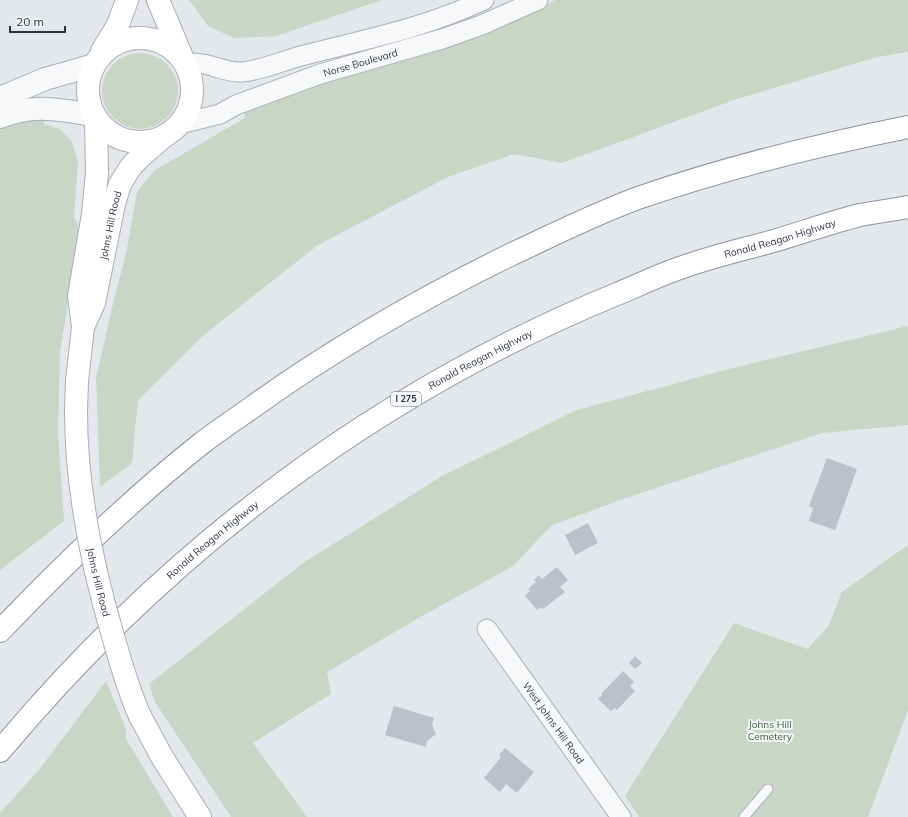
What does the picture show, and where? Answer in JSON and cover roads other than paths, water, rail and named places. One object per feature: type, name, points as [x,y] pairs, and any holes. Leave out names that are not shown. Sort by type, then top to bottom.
[{"type":"main road","points":[[126,0],[118,25],[95,62],[90,73],[87,88],[89,104],[95,117],[106,130],[119,138],[133,142],[148,142],[163,137],[174,131],[183,121],[190,107],[193,91],[191,74],[158,0]]},
{"type":"main road","points":[[95,62],[114,45],[124,40],[140,37],[157,40],[172,48],[184,61]]},
{"type":"main road","name":"Johns Hill Road","points":[[95,117],[97,173],[93,214],[79,296],[83,327],[77,381],[76,411],[76,441],[80,490],[88,540],[107,616],[131,697],[162,757],[200,817]]},
{"type":"main road","points":[[0,631],[122,511],[203,442],[303,371],[383,322],[479,270],[573,225],[639,198],[719,172],[824,144],[908,127]]},
{"type":"main road","name":"Johns Hill Road","points":[[83,327],[94,303],[114,204],[120,184],[138,159],[163,137]]},
{"type":"main road","name":"Ronald Reagan Highway","points":[[0,751],[85,655],[141,600],[207,542],[314,459],[404,400],[476,359],[563,316],[683,267],[858,216],[908,207]]},
{"type":"street","name":"Norse Boulevard","points":[[184,61],[241,72],[261,68],[370,40],[457,12],[484,0]]},
{"type":"street","name":"Norse Boulevard","points":[[183,121],[188,122],[220,114],[236,105],[320,74],[442,39],[479,26],[538,0]]},
{"type":"street","points":[[0,98],[45,79],[95,62]]},
{"type":"street","points":[[0,117],[26,110],[50,108],[95,117]]},
{"type":"street","name":"West Johns Hill Road","points":[[487,629],[621,817]]},
{"type":"lane","points":[[744,817],[768,789]]},
{"type":"park label","name":"Johns Hill Cemetery","points":[[770,730]]}]
